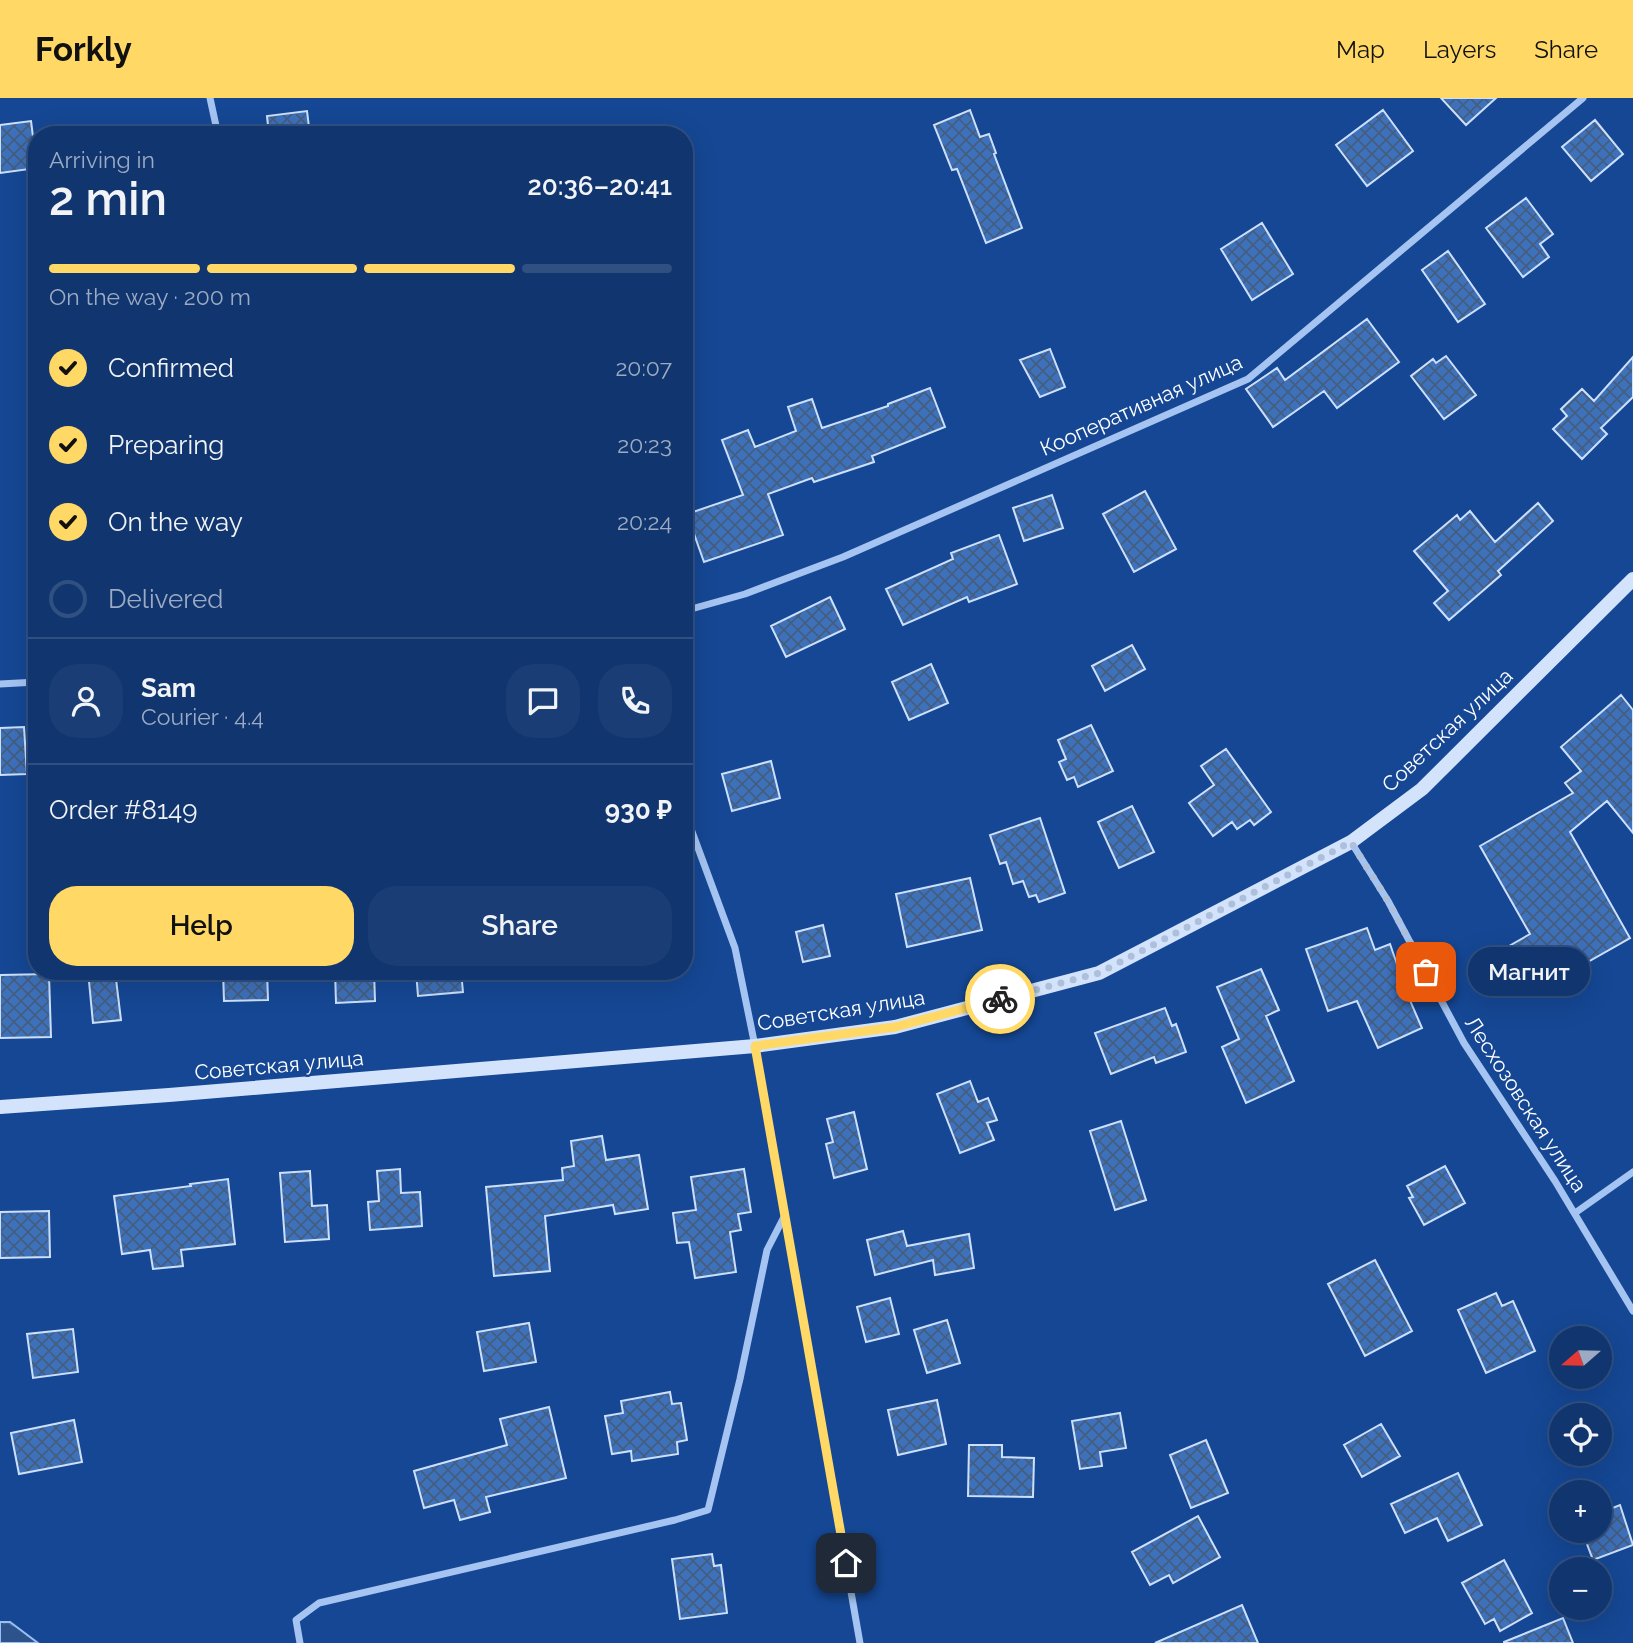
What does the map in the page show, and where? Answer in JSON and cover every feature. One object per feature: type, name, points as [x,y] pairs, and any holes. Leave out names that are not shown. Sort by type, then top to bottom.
[{"type":"street","points":[[209,98],[216,126]]},
{"type":"street","name":"Кооперативная улица","points":[[693,608],[745,594],[843,557],[1248,379],[1583,98]]},
{"type":"street","name":"Советская улица","points":[[0,1107],[755,1046],[895,1027],[1099,973],[1351,842],[1408,800],[1633,579]]},
{"type":"street","points":[[0,684],[28,682]]},
{"type":"street","points":[[693,834],[735,948],[755,1046],[860,1643]]},
{"type":"street","name":"Лесхозовская улица","points":[[1351,842],[1388,901],[1464,1043],[1575,1213],[1633,1311]]},
{"type":"street","points":[[1575,1213],[1633,1172]]},
{"type":"street","points":[[300,1643],[296,1620],[319,1603],[708,1510],[740,1379],[767,1250],[785,1215]]},
{"type":"water","points":[[0,1622],[10,1622],[38,1643],[0,1643]]},
{"type":"building","points":[[1441,98],[1496,98],[1466,125]]},
{"type":"building","points":[[970,110],[980,137],[989,134],[1022,228],[986,243],[957,169],[952,170],[934,125]]},
{"type":"building","points":[[1383,110],[1413,151],[1367,186],[1336,145]]},
{"type":"building","points":[[307,111],[309,126],[268,126],[267,116]]},
{"type":"building","points":[[1595,120],[1623,154],[1591,181],[1562,147]]},
{"type":"building","points":[[31,121],[32,126],[28,126],[28,169],[0,173],[0,125]]},
{"type":"building","points":[[1526,198],[1553,234],[1540,244],[1549,257],[1523,277],[1486,228]]},
{"type":"building","points":[[1262,223],[1293,274],[1252,300],[1221,249]]},
{"type":"building","points":[[1448,251],[1485,304],[1458,322],[1422,270]]},
{"type":"building","points":[[1367,319],[1399,362],[1337,408],[1324,391],[1273,427],[1246,389],[1277,368],[1285,380]]},
{"type":"building","points":[[1050,349],[1065,387],[1040,397],[1020,360]]},
{"type":"building","points":[[1446,356],[1476,395],[1444,419],[1411,376],[1433,359],[1436,363]]},
{"type":"building","points":[[1633,357],[1633,397],[1601,428],[1607,434],[1582,459],[1553,429],[1567,416],[1561,409],[1582,389],[1594,401]]},
{"type":"building","points":[[930,388],[945,427],[872,456],[874,462],[814,482],[812,478],[768,494],[783,535],[704,562],[693,531],[693,512],[743,495],[722,440],[748,430],[755,447],[796,431],[788,407],[812,399],[822,428]]},
{"type":"building","points":[[1145,491],[1176,549],[1134,572],[1103,514]]},
{"type":"building","points":[[1052,495],[1063,528],[1024,541],[1013,508]]},
{"type":"building","points":[[1538,503],[1553,521],[1498,571],[1501,575],[1449,620],[1434,603],[1448,591],[1414,551],[1457,515],[1460,520],[1470,511],[1495,542]]},
{"type":"building","points":[[999,535],[1017,584],[969,602],[967,597],[903,625],[886,589],[953,559],[951,553]]},
{"type":"building","points":[[830,597],[845,629],[786,657],[771,626]]},
{"type":"building","points":[[1132,645],[1145,669],[1105,691],[1092,666]]},
{"type":"building","points":[[931,664],[948,703],[909,720],[892,682]]},
{"type":"building","points":[[1621,695],[1633,710],[1633,833],[1607,801],[1570,832],[1630,938],[1535,992],[1509,946],[1530,934],[1480,846],[1573,793],[1565,783],[1581,771],[1561,747]]},
{"type":"building","points":[[1091,725],[1113,771],[1078,787],[1074,777],[1067,780],[1059,762],[1066,759],[1058,740]]},
{"type":"building","points":[[24,727],[27,774],[0,775],[0,728]]},
{"type":"building","points":[[1226,749],[1271,812],[1254,825],[1250,820],[1237,829],[1232,822],[1213,836],[1189,803],[1214,785],[1201,766]]},
{"type":"building","points":[[771,761],[780,798],[732,811],[722,774]]},
{"type":"building","points":[[1132,806],[1154,852],[1119,868],[1098,822]]},
{"type":"building","points":[[1040,818],[1065,893],[1039,902],[1036,895],[1029,897],[1023,881],[1013,884],[1006,862],[1000,864],[990,835]]},
{"type":"building","points":[[970,878],[982,930],[907,947],[896,894]]},
{"type":"building","points":[[823,925],[830,956],[803,962],[796,932]]},
{"type":"building","points":[[1367,928],[1375,950],[1390,944],[1422,1028],[1378,1048],[1357,1001],[1328,1011],[1306,949]]},
{"type":"building","points":[[1261,969],[1279,1010],[1266,1016],[1294,1081],[1246,1103],[1222,1047],[1239,1039],[1217,987]]},
{"type":"building","points":[[28,974],[28,980],[49,980],[51,1037],[0,1038],[0,975]]},
{"type":"building","points":[[89,980],[116,980],[121,1020],[93,1023]]},
{"type":"building","points":[[223,980],[267,980],[268,1000],[224,1001]]},
{"type":"building","points":[[335,980],[374,980],[375,1001],[336,1003]]},
{"type":"building","points":[[417,980],[462,980],[463,992],[418,996]]},
{"type":"building","points":[[1165,1008],[1172,1026],[1176,1024],[1186,1052],[1156,1063],[1154,1057],[1111,1074],[1095,1033]]},
{"type":"building","points":[[970,1081],[978,1102],[988,1098],[997,1120],[987,1123],[994,1140],[960,1153],[937,1094]]},
{"type":"building","points":[[854,1112],[867,1169],[834,1178],[826,1144],[833,1142],[827,1119]]},
{"type":"building","points":[[1121,1121],[1146,1200],[1115,1210],[1090,1131]]},
{"type":"building","points":[[602,1136],[606,1160],[639,1155],[648,1209],[615,1214],[613,1205],[545,1216],[550,1271],[494,1276],[486,1187],[563,1180],[562,1168],[574,1166],[571,1141]]},
{"type":"building","points":[[1445,1166],[1465,1203],[1424,1225],[1409,1198],[1413,1197],[1407,1186]]},
{"type":"building","points":[[400,1169],[401,1193],[420,1192],[422,1226],[370,1230],[368,1202],[379,1201],[377,1171]]},
{"type":"building","points":[[744,1169],[751,1212],[738,1214],[741,1230],[730,1232],[736,1272],[695,1278],[689,1242],[677,1243],[673,1213],[696,1210],[691,1177]]},
{"type":"building","points":[[310,1171],[312,1206],[327,1205],[329,1239],[285,1242],[280,1173]]},
{"type":"building","points":[[228,1179],[235,1244],[181,1250],[183,1266],[153,1269],[150,1250],[122,1254],[114,1196]]},
{"type":"building","points":[[49,1211],[50,1257],[0,1258],[0,1212]]},
{"type":"building","points":[[903,1231],[907,1246],[969,1234],[974,1268],[935,1275],[933,1260],[875,1275],[867,1240]]},
{"type":"building","points":[[1375,1260],[1412,1331],[1365,1356],[1328,1284]]},
{"type":"building","points":[[1496,1293],[1502,1306],[1513,1301],[1535,1351],[1486,1373],[1458,1310]]},
{"type":"building","points":[[890,1298],[899,1334],[866,1342],[857,1307]]},
{"type":"building","points":[[947,1320],[960,1363],[927,1373],[914,1330]]},
{"type":"building","points":[[529,1323],[536,1362],[484,1371],[477,1332]]},
{"type":"building","points":[[73,1329],[78,1372],[33,1378],[27,1334]]},
{"type":"building","points":[[670,1392],[672,1404],[681,1403],[687,1440],[677,1442],[678,1454],[632,1461],[631,1451],[612,1454],[605,1416],[623,1413],[621,1401]]},
{"type":"building","points":[[937,1400],[946,1444],[898,1455],[888,1410]]},
{"type":"building","points":[[549,1407],[566,1478],[486,1497],[490,1512],[460,1520],[454,1500],[424,1508],[414,1471],[507,1445],[500,1419]]},
{"type":"building","points":[[1120,1413],[1126,1448],[1100,1452],[1102,1466],[1080,1469],[1072,1421]]},
{"type":"building","points":[[74,1420],[82,1462],[19,1474],[11,1433]]},
{"type":"building","points":[[1381,1424],[1400,1456],[1362,1477],[1344,1445]]},
{"type":"building","points":[[1206,1440],[1228,1493],[1191,1508],[1170,1455]]},
{"type":"building","points":[[969,1445],[1002,1445],[1002,1457],[1034,1458],[1033,1497],[968,1496]]},
{"type":"building","points":[[1458,1473],[1482,1525],[1448,1541],[1437,1518],[1405,1533],[1391,1504]]},
{"type":"building","points":[[1620,1505],[1633,1545],[1601,1557],[1592,1557],[1587,1543],[1612,1543],[1612,1508]]},
{"type":"building","points":[[1198,1516],[1220,1557],[1173,1583],[1169,1575],[1150,1585],[1132,1552]]},
{"type":"building","points":[[712,1554],[714,1566],[721,1565],[727,1613],[680,1619],[672,1559]]},
{"type":"building","points":[[1504,1560],[1532,1613],[1500,1631],[1494,1619],[1485,1624],[1462,1583]]},
{"type":"building","points":[[1242,1605],[1258,1643],[1155,1643]]},
{"type":"building","points":[[1564,1620],[1573,1643],[1504,1643]]},
{"type":"way so far","points":[[1000,999],[1099,973],[1351,842],[1388,901],[1426,972]]},
{"type":"place","name":"Магнит","points":[[1426,972]]},
{"type":"route","points":[[846,1563],[755,1046],[895,1027],[1000,999]]}]
